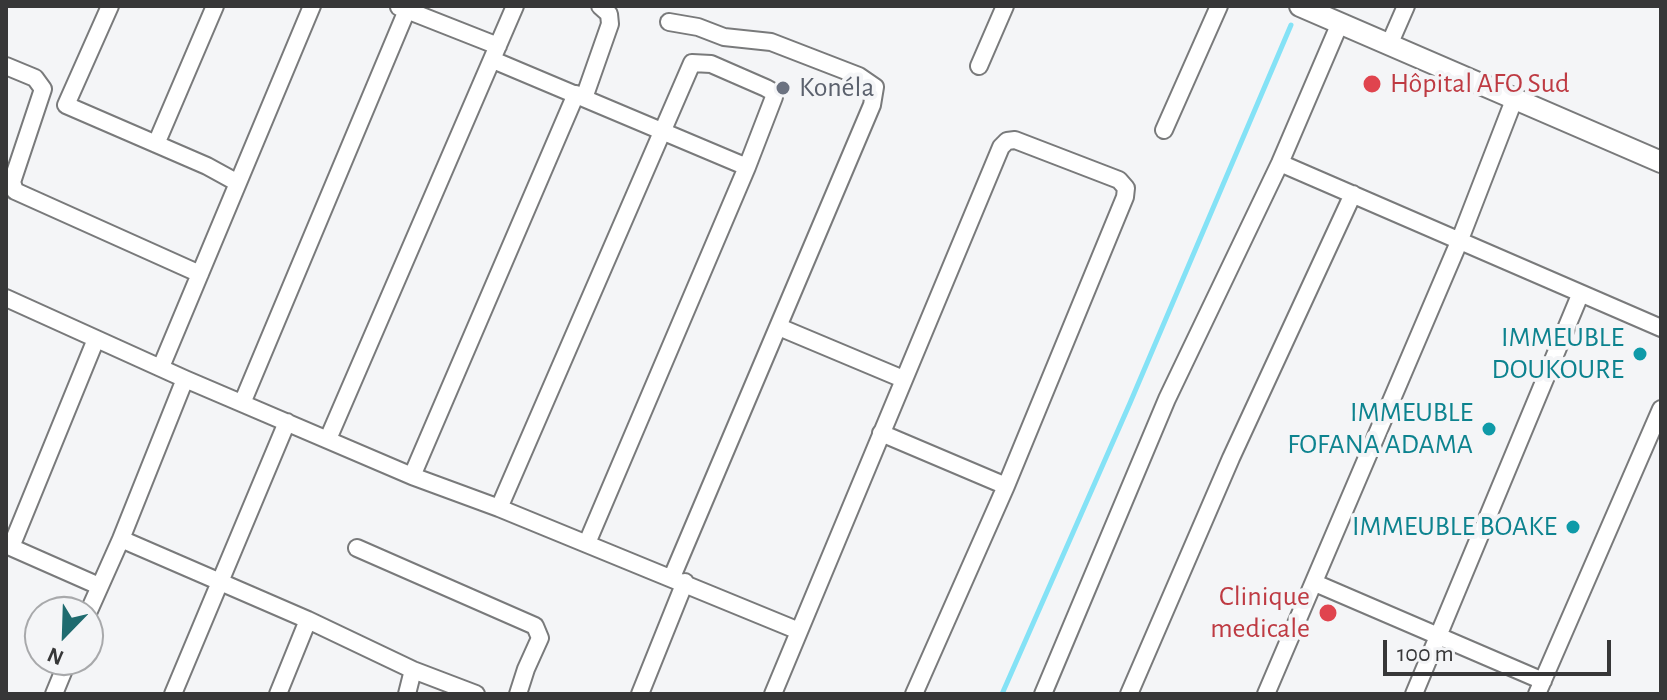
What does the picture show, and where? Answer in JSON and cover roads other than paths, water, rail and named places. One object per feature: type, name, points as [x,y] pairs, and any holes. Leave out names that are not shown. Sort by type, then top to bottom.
[{"type":"street","points":[[66,105],[110,6]]},
{"type":"street","points":[[156,144],[215,6]]},
{"type":"street","points":[[161,367],[312,6]]},
{"type":"street","points":[[328,439],[515,6]]},
{"type":"street","points":[[412,476],[610,24],[609,14],[600,6]]},
{"type":"street","points":[[979,66],[1005,6]]},
{"type":"street","points":[[1164,130],[1219,6]]},
{"type":"street","points":[[1300,6],[1661,162]]},
{"type":"street","points":[[1389,45],[1406,6]]},
{"type":"street","points":[[243,401],[402,8],[580,96],[747,167]]},
{"type":"street","points":[[640,694],[679,580],[779,327],[872,105],[875,87],[859,76],[771,42],[724,37],[698,27],[669,22]]},
{"type":"street","points":[[1043,694],[1167,399],[1280,163],[1340,23]]},
{"type":"street","points":[[499,508],[692,63],[711,64],[773,92],[774,97],[587,543]]},
{"type":"street","points":[[6,66],[35,78],[42,84],[43,95],[10,192],[200,274]]},
{"type":"street","points":[[43,95],[207,166],[238,183]]},
{"type":"street","points":[[1266,694],[1459,242],[1514,100]]},
{"type":"street","points":[[773,694],[996,158],[1007,141],[1015,140],[1119,180],[1126,188],[1125,197],[1006,486],[914,694]]},
{"type":"street","points":[[1280,163],[1661,328]]},
{"type":"street","points":[[1129,694],[1231,458],[1353,194]]},
{"type":"street","points":[[1414,694],[1580,295]]},
{"type":"street","points":[[6,298],[412,476],[587,543],[799,631]]},
{"type":"street","points":[[779,327],[903,379]]},
{"type":"street","points":[[96,339],[8,546],[99,586]]},
{"type":"street","points":[[95,596],[185,379]]},
{"type":"street","points":[[1315,583],[1439,637],[1540,687],[1661,409]]},
{"type":"street","points":[[173,694],[287,422]]},
{"type":"street","points":[[881,433],[1006,486]]},
{"type":"street","points":[[121,539],[308,620],[413,670],[476,694]]},
{"type":"street","points":[[357,548],[535,626],[540,638],[518,694]]},
{"type":"street","points":[[278,694],[308,620]]},
{"type":"street","points":[[407,694],[413,670]]},
{"type":"waterway","points":[[1002,694],[1291,25]]},
{"type":"place","name":"Hôpital AFO Sud","points":[[1372,84]]},
{"type":"place","name":"Konéla","points":[[783,88]]},
{"type":"place","name":"IMMEUBLE DOUKOURE","points":[[1640,354]]},
{"type":"place","name":"IMMEUBLE FOFANA ADAMA","points":[[1489,429]]},
{"type":"place","name":"IMMEUBLE BOAKE","points":[[1573,527]]},
{"type":"place","name":"Clinique medicale","points":[[1328,613]]}]
